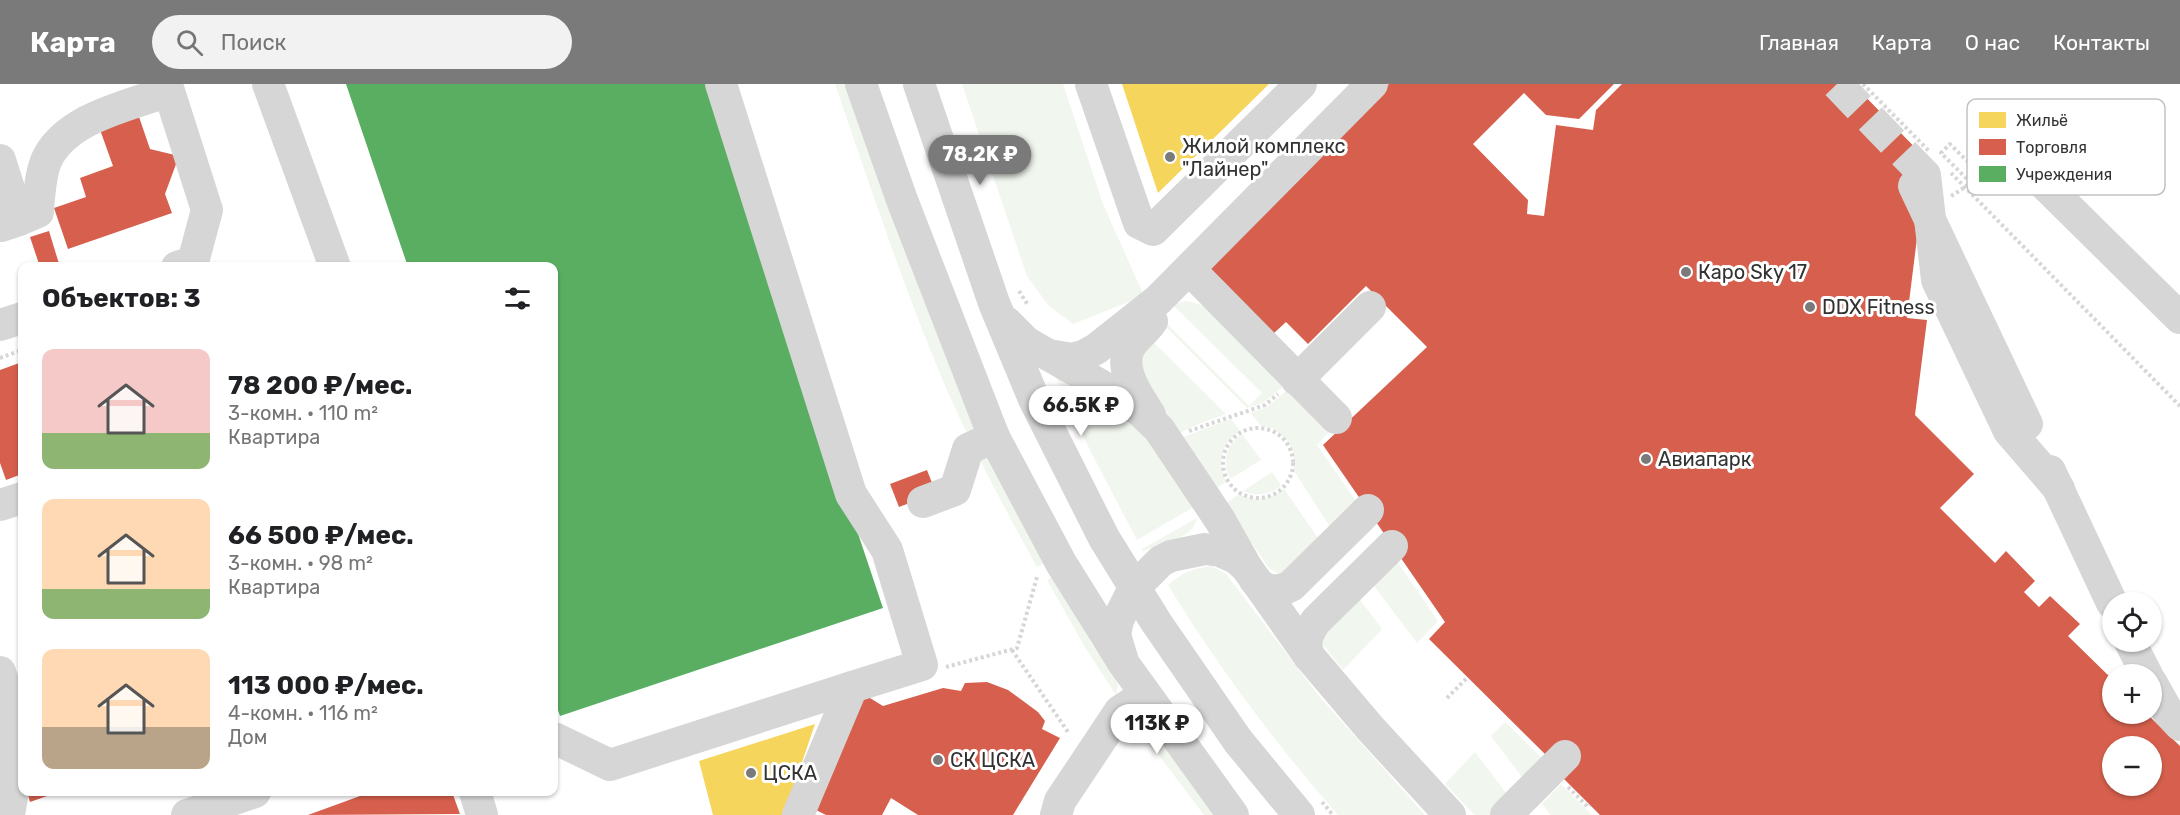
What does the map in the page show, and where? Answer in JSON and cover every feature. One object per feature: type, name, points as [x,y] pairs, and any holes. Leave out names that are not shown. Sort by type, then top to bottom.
[{"type":"street","points":[[268,84],[333,262]]},
{"type":"street","points":[[558,740],[610,765],[922,665],[887,550],[851,494],[721,84]]},
{"type":"street","points":[[861,84],[902,200],[993,437],[1061,563],[1124,664],[1144,695],[1233,815]]},
{"type":"street","points":[[919,84],[994,303],[1034,399],[1104,538],[1134,588],[1238,741],[1299,815]]},
{"type":"street","points":[[1091,84],[1139,223],[1153,230],[1301,84]]},
{"type":"street","points":[[1049,355],[1072,359],[1083,356],[1096,349],[1158,300],[1372,84]]},
{"type":"street","points":[[0,160],[9,223],[38,212],[46,162],[59,140],[79,124],[169,88],[207,210],[193,262]]},
{"type":"street","points":[[1930,172],[2027,424],[2107,592]]},
{"type":"street","points":[[1930,172],[1936,280],[2009,431],[2059,489]]},
{"type":"street","points":[[2055,195],[2180,318]]},
{"type":"street","points":[[1189,269],[1289,386],[1336,418]]},
{"type":"street","points":[[1158,300],[1151,324],[1133,341],[1126,352],[1125,363],[1136,392],[1220,520],[1256,582],[1277,603],[1294,601],[1380,528],[1309,630],[1304,650]]},
{"type":"street","points":[[994,303],[1012,329],[1026,342],[1116,394],[1139,410],[1164,436]]},
{"type":"street","points":[[1289,386],[1370,307]]},
{"type":"street","points":[[0,325],[18,319]]},
{"type":"street","points":[[923,502],[954,490],[968,448],[993,437]]},
{"type":"street","points":[[0,505],[18,499]]},
{"type":"street","points":[[1124,664],[1115,635],[1118,620],[1134,588],[1161,561],[1189,551],[1205,549],[1220,551],[1236,558],[1256,582],[1304,650],[1370,728],[1450,815]]},
{"type":"street","points":[[0,672],[18,724]]},
{"type":"street","points":[[798,815],[852,687]]},
{"type":"street","points":[[1056,815],[1060,801],[1120,711],[1144,695]]},
{"type":"street","points":[[2162,701],[2180,725]]},
{"type":"street","points":[[0,737],[18,775]]},
{"type":"street","points":[[1506,815],[1563,768]]},
{"type":"street","points":[[9,815],[18,781]]},
{"type":"street","points":[[187,815],[243,796]]},
{"type":"street","points":[[476,796],[482,815]]},
{"type":"path","points":[[1863,84],[1930,172],[2180,406]]},
{"type":"path","points":[[1967,161],[1950,144],[1941,153],[1967,179]]},
{"type":"path","points":[[0,358],[18,351]]},
{"type":"path","points":[[1164,436],[1265,405],[1289,386]]},
{"type":"path","points":[[1262,427],[1281,435],[1292,452],[1293,462],[1292,472],[1282,489],[1273,495],[1253,498],[1235,490],[1228,482],[1222,463],[1224,453],[1234,436],[1252,428],[1262,427]]},
{"type":"path","points":[[922,665],[928,672],[1017,648],[1037,577]]},
{"type":"path","points":[[1012,650],[1068,732]]},
{"type":"path","points":[[1447,698],[1468,677]]},
{"type":"path","points":[[1563,768],[1588,807],[1590,805]]},
{"type":"shaded area","points":[[835,84],[848,84],[1045,563],[1037,567],[978,457],[946,388],[874,199]]},
{"type":"shaded area","points":[[962,84],[1063,84],[1103,204],[1144,296],[1073,324],[1048,305],[1027,276]]},
{"type":"shaded area","points":[[1187,301],[1208,309],[1284,386],[1264,402],[1247,408],[1161,322],[1162,310],[1168,325],[1249,406],[1262,393],[1172,304]]},
{"type":"shaded area","points":[[1148,337],[1226,414],[1178,434],[1135,367]]},
{"type":"shaded area","points":[[1055,375],[1110,403],[1149,436],[1194,507],[1137,540],[1090,450]]},
{"type":"shaded area","points":[[1287,390],[1329,432],[1317,445],[1360,507],[1334,533],[1294,471],[1293,452],[1289,442],[1273,428],[1261,426],[1251,413],[1267,407]]},
{"type":"shaded area","points":[[1231,419],[1240,431],[1225,447],[1221,460],[1226,482],[1215,489],[1181,438]]},
{"type":"shaded area","points":[[1242,434],[1261,460],[1230,479],[1226,466],[1227,454],[1232,443]]},
{"type":"shaded area","points":[[1272,472],[1281,485],[1280,487],[1262,494],[1243,491]]},
{"type":"shaded area","points":[[1284,489],[1323,545],[1290,574],[1278,574],[1269,568],[1225,504],[1239,494],[1250,499],[1262,499],[1273,496]]},
{"type":"shaded area","points":[[1197,518],[1195,525],[1183,536],[1143,551],[1142,549]]},
{"type":"shaded area","points":[[1392,554],[1438,621],[1417,643],[1368,578]]},
{"type":"shaded area","points":[[1211,566],[1226,574],[1319,696],[1425,815],[1338,815],[1248,704],[1168,585],[1188,572]]},
{"type":"shaded area","points":[[1053,577],[1091,643],[1115,677],[1118,685],[1116,695],[1085,647],[1047,580]]},
{"type":"shaded area","points":[[1354,592],[1382,629],[1343,670],[1321,642]]},
{"type":"shaded area","points":[[1131,718],[1139,718],[1150,726],[1215,815],[1204,815]]},
{"type":"shaded area","points":[[1505,722],[1544,760],[1525,781],[1491,736]]},
{"type":"shaded area","points":[[1475,752],[1509,797],[1490,815],[1475,815],[1445,784]]},
{"type":"shaded area","points":[[1561,784],[1592,815],[1551,815],[1542,804]]},
{"type":"building: Жильё","name":"Жилой комплекс \"Лайнер\"","points":[[1122,84],[1269,84],[1158,193]]},
{"type":"building: Жильё","name":"ЦСКА","points":[[815,724],[784,815],[713,815],[699,761]]},
{"type":"building: Торговля","name":"Авиапарк","points":[[1389,84],[1614,84],[1579,119],[1546,115],[1524,93],[1473,144],[1528,200],[1527,214],[1544,216],[1556,125],[1593,130],[1596,110],[1622,84],[1853,84],[1934,167],[1918,230],[1907,318],[1927,320],[1915,415],[1974,474],[1940,508],[1995,563],[2006,551],[2035,581],[2024,592],[2039,607],[2050,596],[2080,624],[2068,636],[2102,669],[2102,724],[2157,724],[2180,746],[2180,815],[1600,815],[1561,776],[1548,757],[1429,639],[1445,622],[1323,445],[1427,347],[1366,286],[1308,344],[1286,322],[1273,334],[1206,267]]},
{"type":"building: Торговля","points":[[137,111],[150,149],[179,156],[165,194],[172,213],[68,249],[54,208],[86,197],[80,178],[113,166],[98,124]]},
{"type":"building: Торговля","points":[[49,231],[58,262],[38,262],[30,237]]},
{"type":"building: Торговля","points":[[18,363],[18,476],[6,480],[0,463],[0,370]]},
{"type":"building: Торговля","points":[[927,470],[936,493],[899,507],[890,484]]},
{"type":"building: Торговля","name":"СК ЦСКА","points":[[987,682],[1008,690],[1038,712],[1045,721],[1042,729],[1060,738],[1013,815],[918,815],[891,798],[882,815],[826,815],[814,809],[865,695],[883,706],[943,688],[961,691],[965,683]]},
{"type":"building: Торговля","points":[[28,796],[47,796],[30,802]]},
{"type":"building: Торговля","points":[[360,796],[453,796],[460,814],[308,815]]},
{"type":"building: Учреждения","points":[[346,84],[707,84],[883,608],[560,716],[558,710],[558,262],[406,262]]},
{"type":"tunnel","points":[[1837,84],[1925,175]]},
{"type":"place","name":"Жилой комплекс \"Лайнер\"","points":[[1170,157]]},
{"type":"place","name":"Каро Sky 17","points":[[1686,272]]},
{"type":"place","name":"DDX Fitness","points":[[1810,307]]},
{"type":"place","name":"Авиапарк","points":[[1646,459]]},
{"type":"place","name":"СК ЦСКА","points":[[938,760]]},
{"type":"place","name":"ЦСКА","points":[[751,773]]}]
